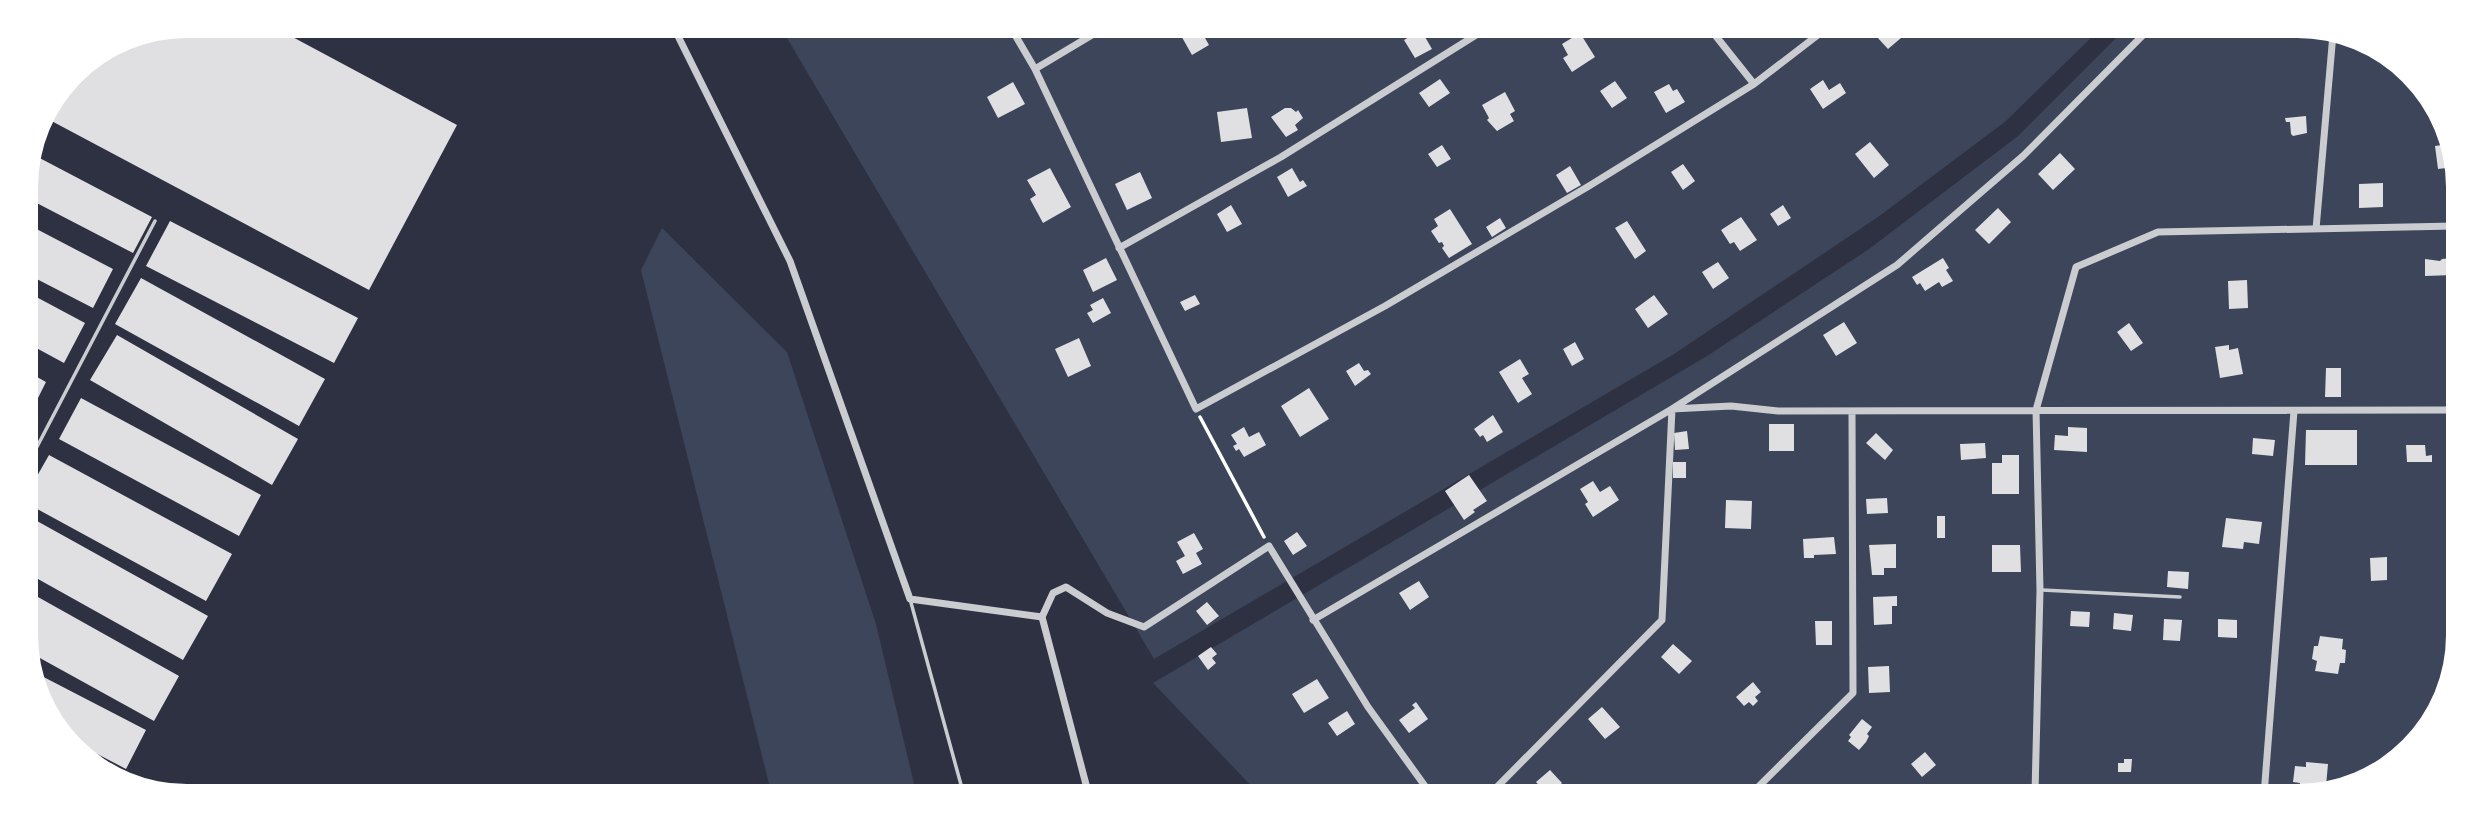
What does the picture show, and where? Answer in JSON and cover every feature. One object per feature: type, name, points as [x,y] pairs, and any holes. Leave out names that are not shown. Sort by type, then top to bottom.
[{"type":"street","points":[[679,38],[790,261],[910,599],[1042,617]]},
{"type":"street","points":[[1017,38],[1035,69],[1196,409],[1385,306],[1600,179],[1754,84],[1813,38]]},
{"type":"street","points":[[1035,69],[1087,38]]},
{"type":"street","points":[[1119,248],[1281,157],[1470,38]]},
{"type":"street","points":[[1717,38],[1754,84]]},
{"type":"street","points":[[1313,620],[1672,409],[1897,265],[2023,156],[2140,38]]},
{"type":"street","points":[[2316,229],[2332,43]]},
{"type":"street","points":[[2032,783],[2040,590],[2036,410],[2076,267],[2158,233],[2446,226]]},
{"type":"street","points":[[1672,409],[1731,405],[1778,411],[2446,410]]},
{"type":"street","points":[[1501,783],[1662,620],[1672,409]]},
{"type":"street","points":[[1762,783],[1853,693],[1852,411]]},
{"type":"street","points":[[2265,783],[2294,411]]},
{"type":"street","points":[[1086,784],[1042,617],[1053,593],[1066,587],[1107,613],[1144,626],[1269,546],[1368,707],[1423,783]]},
{"type":"lane","points":[[38,444],[155,221]]},
{"type":"lane","points":[[2040,590],[2180,597]]},
{"type":"lane","points":[[910,599],[960,784]]},
{"type":"path","points":[[1196,409],[1269,546]]},
{"type":"shaded area","points":[[787,38],[2091,38],[2006,121],[1878,217],[1674,354],[1154,659]]},
{"type":"shaded area","points":[[2116,38],[2296,38],[2335,44],[2371,58],[2387,69],[2409,89],[2430,122],[2443,158],[2446,188],[2446,634],[2438,682],[2430,700],[2409,733],[2371,764],[2344,776],[2306,783],[1249,783],[1153,683],[1707,356],[1869,249],[2018,136]]},
{"type":"shaded area","points":[[662,228],[787,352],[876,624],[914,784],[769,784],[641,270]]},
{"type":"building","points":[[188,38],[294,38],[457,125],[369,290],[54,122],[69,97],[89,75],[113,58],[140,46]]},
{"type":"building","points":[[1182,38],[1205,38],[1209,45],[1192,55]]},
{"type":"building","points":[[1426,38],[1432,49],[1415,58],[1404,40]]},
{"type":"building","points":[[1572,38],[1583,38],[1595,57],[1572,72],[1563,58],[1568,55],[1562,44]]},
{"type":"building","points":[[1878,38],[1901,38],[1888,49]]},
{"type":"building","points":[[1440,79],[1450,93],[1429,107],[1419,93]]},
{"type":"building","points":[[1823,80],[1829,90],[1840,83],[1846,93],[1823,109],[1810,89]]},
{"type":"building","points":[[1615,81],[1627,98],[1612,108],[1600,91]]},
{"type":"building","points":[[1013,82],[1025,104],[998,118],[987,97]]},
{"type":"building","points":[[1669,84],[1673,91],[1677,89],[1685,102],[1666,113],[1654,92]]},
{"type":"building","points":[[1505,92],[1515,111],[1510,114],[1514,121],[1497,131],[1487,120],[1489,118],[1482,105]]},
{"type":"building","points":[[1247,108],[1252,138],[1221,142],[1217,112]]},
{"type":"building","points":[[1285,108],[1296,112],[1298,110],[1303,118],[1295,125],[1298,130],[1286,137],[1271,117]]},
{"type":"building","points":[[2306,116],[2307,133],[2293,136],[2290,122],[2286,122],[2285,118]]},
{"type":"building","points":[[1870,142],[1889,165],[1874,178],[1855,154]]},
{"type":"building","points":[[1442,145],[1451,159],[1437,167],[1428,154]]},
{"type":"building","points":[[2439,145],[2444,168],[2438,169],[2435,146]]},
{"type":"building","points":[[2060,153],[2075,169],[2053,190],[2038,174]]},
{"type":"building","points":[[42,159],[152,217],[133,253],[39,204]]},
{"type":"building","points":[[1683,164],[1695,181],[1683,190],[1671,172]]},
{"type":"building","points":[[1570,166],[1581,185],[1567,193],[1556,175]]},
{"type":"building","points":[[1050,168],[1071,207],[1043,223],[1030,199],[1036,195],[1027,180]]},
{"type":"building","points":[[1292,168],[1300,182],[1303,180],[1307,186],[1288,197],[1277,177]]},
{"type":"building","points":[[1140,172],[1152,198],[1127,210],[1115,184]]},
{"type":"building","points":[[2383,183],[2383,207],[2359,208],[2359,184]]},
{"type":"building","points":[[1231,205],[1242,224],[1227,232],[1217,214]]},
{"type":"building","points":[[1783,205],[1791,218],[1778,226],[1770,214]]},
{"type":"building","points":[[1998,208],[2011,222],[1989,244],[1975,230]]},
{"type":"building","points":[[1450,209],[1472,244],[1449,258],[1442,248],[1442,242],[1439,243],[1431,231],[1438,226],[1434,219]]},
{"type":"building","points":[[1741,217],[1757,240],[1740,251],[1734,242],[1730,244],[1721,230]]},
{"type":"building","points":[[1500,218],[1506,228],[1492,237],[1486,227]]},
{"type":"building","points":[[170,221],[358,318],[334,363],[146,266]]},
{"type":"building","points":[[1627,221],[1646,251],[1635,259],[1615,228]]},
{"type":"building","points":[[39,230],[113,269],[93,308],[39,280]]},
{"type":"building","points":[[1106,258],[1117,280],[1093,292],[1083,270]]},
{"type":"building","points":[[1943,258],[1953,281],[1942,287],[1939,282],[1925,291],[1912,277]]},
{"type":"building","points":[[2425,259],[2446,259],[2446,275],[2425,276]]},
{"type":"building","points":[[1718,262],[1729,278],[1713,289],[1702,272]]},
{"type":"building","points":[[141,278],[325,379],[299,426],[115,324]]},
{"type":"building","points":[[2247,280],[2248,308],[2229,309],[2228,281]]},
{"type":"building","points":[[1195,295],[1200,304],[1185,311],[1180,302]]},
{"type":"building","points":[[1654,295],[1668,314],[1648,328],[1635,309]]},
{"type":"building","points":[[39,298],[85,323],[64,363],[39,349]]},
{"type":"building","points":[[1103,298],[1111,313],[1093,323],[1087,313],[1093,310],[1090,305]]},
{"type":"building","points":[[1844,322],[1857,343],[1836,356],[1823,335]]},
{"type":"building","points":[[2129,323],[2143,343],[2131,351],[2117,332]]},
{"type":"building","points":[[117,335],[298,439],[272,485],[90,380]]},
{"type":"building","points":[[1079,338],[1091,366],[1068,377],[1055,349]]},
{"type":"building","points":[[1575,342],[1584,359],[1572,366],[1563,349]]},
{"type":"building","points":[[2229,345],[2229,350],[2238,348],[2243,374],[2220,378],[2215,347]]},
{"type":"building","points":[[1520,359],[1529,374],[1522,378],[1532,394],[1518,403],[1499,372]]},
{"type":"building","points":[[1359,363],[1364,371],[1368,370],[1371,374],[1355,386],[1346,371]]},
{"type":"building","points":[[2326,368],[2341,368],[2341,397],[2325,397]]},
{"type":"building","points":[[39,378],[46,382],[39,397]]},
{"type":"building","points":[[1309,388],[1329,419],[1300,437],[1281,406]]},
{"type":"building","points":[[81,398],[261,495],[239,536],[59,439]]},
{"type":"building","points":[[1493,415],[1503,432],[1487,442],[1483,435],[1480,437],[1474,429]]},
{"type":"building","points":[[1769,424],[1794,424],[1794,451],[1769,451]]},
{"type":"building","points":[[1244,427],[1249,437],[1259,432],[1266,445],[1244,457],[1239,449],[1236,451],[1233,446],[1237,444],[1231,435]]},
{"type":"building","points":[[2068,427],[2087,428],[2087,452],[2054,450],[2055,435],[2068,436]]},
{"type":"building","points":[[2306,430],[2357,430],[2357,465],[2305,465]]},
{"type":"building","points":[[1687,431],[1689,449],[1675,450],[1674,433]]},
{"type":"building","points":[[1876,433],[1893,450],[1885,460],[1866,443]]},
{"type":"building","points":[[2253,438],[2275,440],[2273,456],[2252,454]]},
{"type":"building","points":[[1985,443],[1986,458],[1961,460],[1960,444]]},
{"type":"building","points":[[2406,445],[2425,445],[2426,456],[2432,455],[2432,462],[2407,462]]},
{"type":"building","points":[[49,455],[232,554],[206,601],[38,510],[38,474]]},
{"type":"building","points":[[2002,455],[2019,455],[2019,494],[1992,494],[1992,463],[2002,463]]},
{"type":"building","points":[[1673,462],[1686,462],[1686,478],[1673,478]]},
{"type":"building","points":[[1469,475],[1487,501],[1464,520],[1445,491]]},
{"type":"building","points":[[1593,481],[1600,492],[1610,486],[1619,500],[1593,517],[1580,489]]},
{"type":"building","points":[[1887,498],[1888,513],[1867,514],[1866,499]]},
{"type":"building","points":[[1726,500],[1752,501],[1751,529],[1725,528]]},
{"type":"building","points":[[1937,516],[1945,516],[1945,538],[1937,538]]},
{"type":"building","points":[[2226,518],[2262,522],[2259,544],[2244,542],[2243,549],[2222,547]]},
{"type":"building","points":[[38,522],[208,616],[183,660],[38,579]]},
{"type":"building","points":[[1297,532],[1307,546],[1293,555],[1284,541]]},
{"type":"building","points":[[1194,533],[1203,549],[1196,553],[1202,564],[1183,574],[1176,561],[1185,556],[1177,542]]},
{"type":"building","points":[[1834,537],[1836,554],[1804,558],[1803,539]]},
{"type":"building","points":[[1896,544],[1896,568],[1884,568],[1884,575],[1872,575],[1869,545]]},
{"type":"building","points":[[1992,545],[2020,545],[2021,572],[1992,572]]},
{"type":"building","points":[[2387,557],[2387,580],[2371,581],[2370,558]]},
{"type":"building","points":[[2168,571],[2189,572],[2188,589],[2167,587]]},
{"type":"building","points":[[1419,581],[1429,597],[1410,610],[1399,593]]},
{"type":"building","points":[[1897,596],[1897,606],[1892,606],[1892,624],[1874,625],[1873,597]]},
{"type":"building","points":[[38,597],[179,676],[154,721],[40,658]]},
{"type":"building","points":[[1207,602],[1219,616],[1207,625],[1196,611]]},
{"type":"building","points":[[2071,611],[2090,612],[2089,627],[2070,626]]},
{"type":"building","points":[[2114,613],[2133,615],[2131,631],[2113,629]]},
{"type":"building","points":[[2164,619],[2182,620],[2180,641],[2163,640]]},
{"type":"building","points":[[2218,619],[2237,620],[2237,638],[2218,637]]},
{"type":"building","points":[[1815,621],[1832,621],[1832,645],[1816,645]]},
{"type":"building","points":[[2320,636],[2343,639],[2345,663],[2340,663],[2338,674],[2315,671],[2317,661],[2312,659],[2314,646],[2318,646]]},
{"type":"building","points":[[1673,644],[1692,661],[1679,674],[1661,657]]},
{"type":"building","points":[[1211,647],[1217,654],[1212,658],[1216,663],[1208,670],[1198,656]]},
{"type":"building","points":[[1889,666],[1890,692],[1869,693],[1868,667]]},
{"type":"building","points":[[46,678],[146,730],[126,769],[102,756],[82,740],[58,709]]},
{"type":"building","points":[[1317,679],[1329,698],[1304,713],[1292,694]]},
{"type":"building","points":[[1753,682],[1761,692],[1755,697],[1758,701],[1753,706],[1749,702],[1744,706],[1736,697]]},
{"type":"building","points":[[1416,702],[1428,719],[1409,733],[1399,720],[1415,708],[1412,705]]},
{"type":"building","points":[[1602,707],[1620,727],[1605,739],[1588,719]]},
{"type":"building","points":[[1347,711],[1355,724],[1337,736],[1328,723]]},
{"type":"building","points":[[1862,719],[1872,727],[1866,742],[1859,750],[1848,741],[1851,737],[1849,735]]},
{"type":"building","points":[[1925,752],[1936,765],[1922,777],[1911,764]]},
{"type":"building","points":[[2124,759],[2132,759],[2131,772],[2118,772],[2118,763],[2124,763]]},
{"type":"building","points":[[2306,762],[2328,764],[2326,781],[2293,782],[2295,766],[2306,767]]},
{"type":"building","points":[[1550,770],[1562,783],[1537,783]]}]
